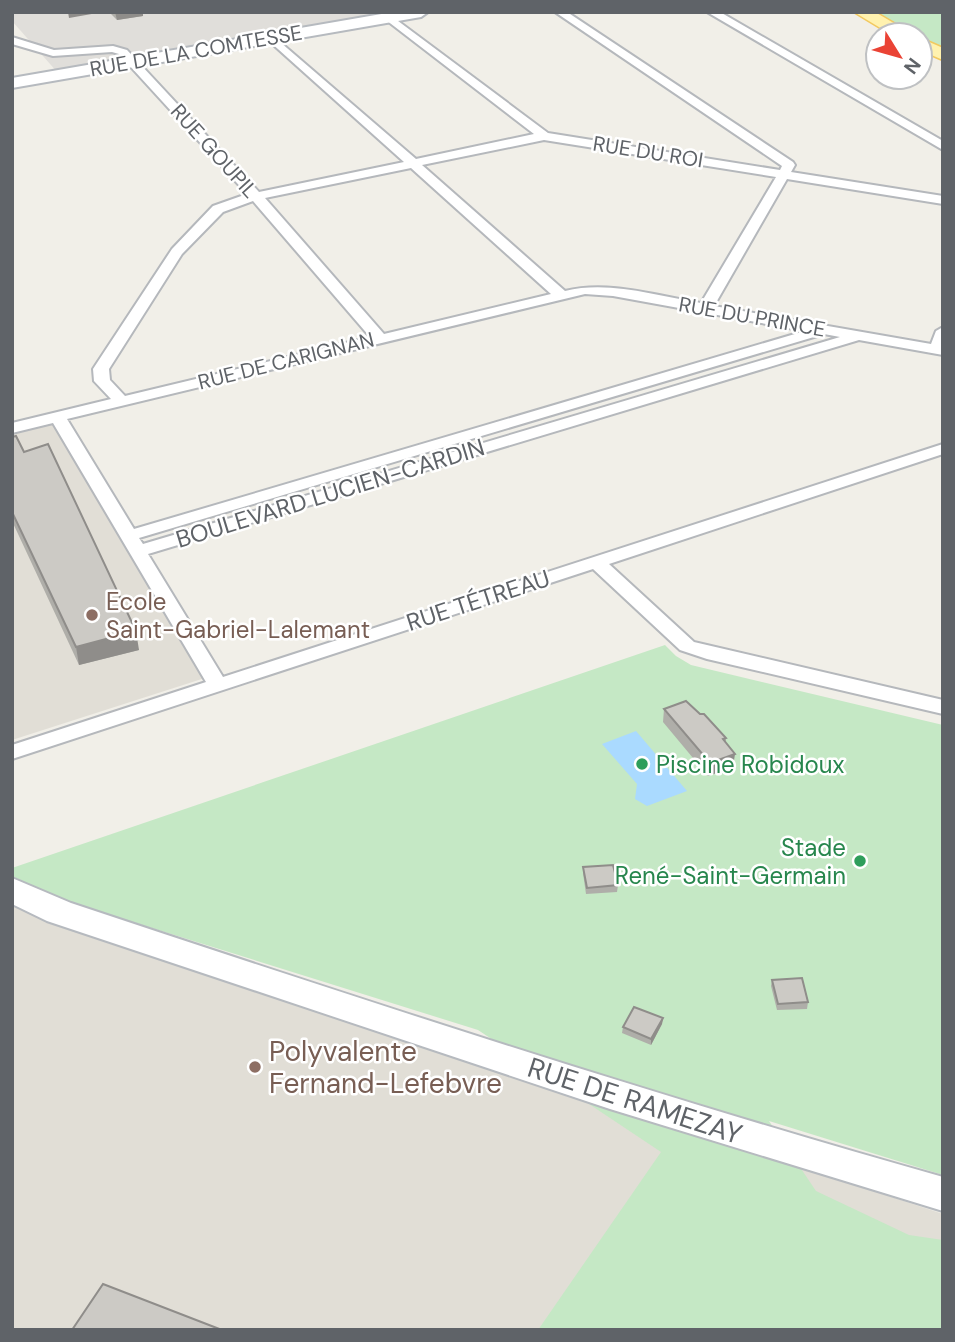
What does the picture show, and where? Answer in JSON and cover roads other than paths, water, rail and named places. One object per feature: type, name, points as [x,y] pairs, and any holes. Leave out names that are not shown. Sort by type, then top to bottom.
[{"type":"main road","points":[[862,12],[879,21]]},
{"type":"street","name":"RUE DE LA COMTESSE","points":[[12,83],[421,12]]},
{"type":"street","points":[[560,12],[789,165],[705,309]]},
{"type":"street","points":[[712,12],[943,146]]},
{"type":"street","name":"RUE DU ROI","points":[[390,18],[544,136],[943,200]]},
{"type":"street","points":[[273,39],[560,294]]},
{"type":"street","name":"RUE GOUPIL","points":[[12,40],[53,53],[117,49],[132,61],[256,196],[379,338]]},
{"type":"street","points":[[121,401],[102,381],[101,369],[106,359],[177,252],[218,209],[256,196],[544,136]]},
{"type":"street","name":"RUE DU PRINCE","points":[[560,294],[585,290],[614,292],[939,350]]},
{"type":"street","name":"RUE DE CARIGNAN","points":[[12,428],[560,294]]},
{"type":"street","name":"BOULEVARD LUCIEN-CARDIN","points":[[134,543],[334,475],[823,330]]},
{"type":"street","points":[[939,350],[943,331]]},
{"type":"street","name":"BOULEVARD LUCIEN-CARDIN","points":[[134,543],[346,489],[858,336]]},
{"type":"street","points":[[651,381],[666,393]]},
{"type":"street","points":[[58,417],[218,685]]},
{"type":"street","name":"BOULEVARD LUCIEN-CARDIN","points":[[508,423],[521,436]]},
{"type":"street","name":"RUE TÉTREAU","points":[[12,752],[943,449]]},
{"type":"street","points":[[334,475],[346,489]]},
{"type":"street","points":[[596,562],[687,646],[707,653],[943,707]]},
{"type":"street","name":"RUE DE RAMEZAY","points":[[12,890],[59,912],[518,1064],[765,1144],[943,1194]]},
{"type":"water","name":"Piscine Robidoux","points":[[636,731],[687,791],[647,806],[635,799],[637,784],[602,744]]},
{"type":"place","name":"Ecole Saint-Gabriel-Lalemant","points":[[92,615]]},
{"type":"place","name":"Piscine Robidoux","points":[[642,764]]},
{"type":"place","name":"Stade René-Saint-Germain","points":[[860,861]]},
{"type":"place","name":"Polyvalente Fernand-Lefebvre","points":[[255,1067]]}]
